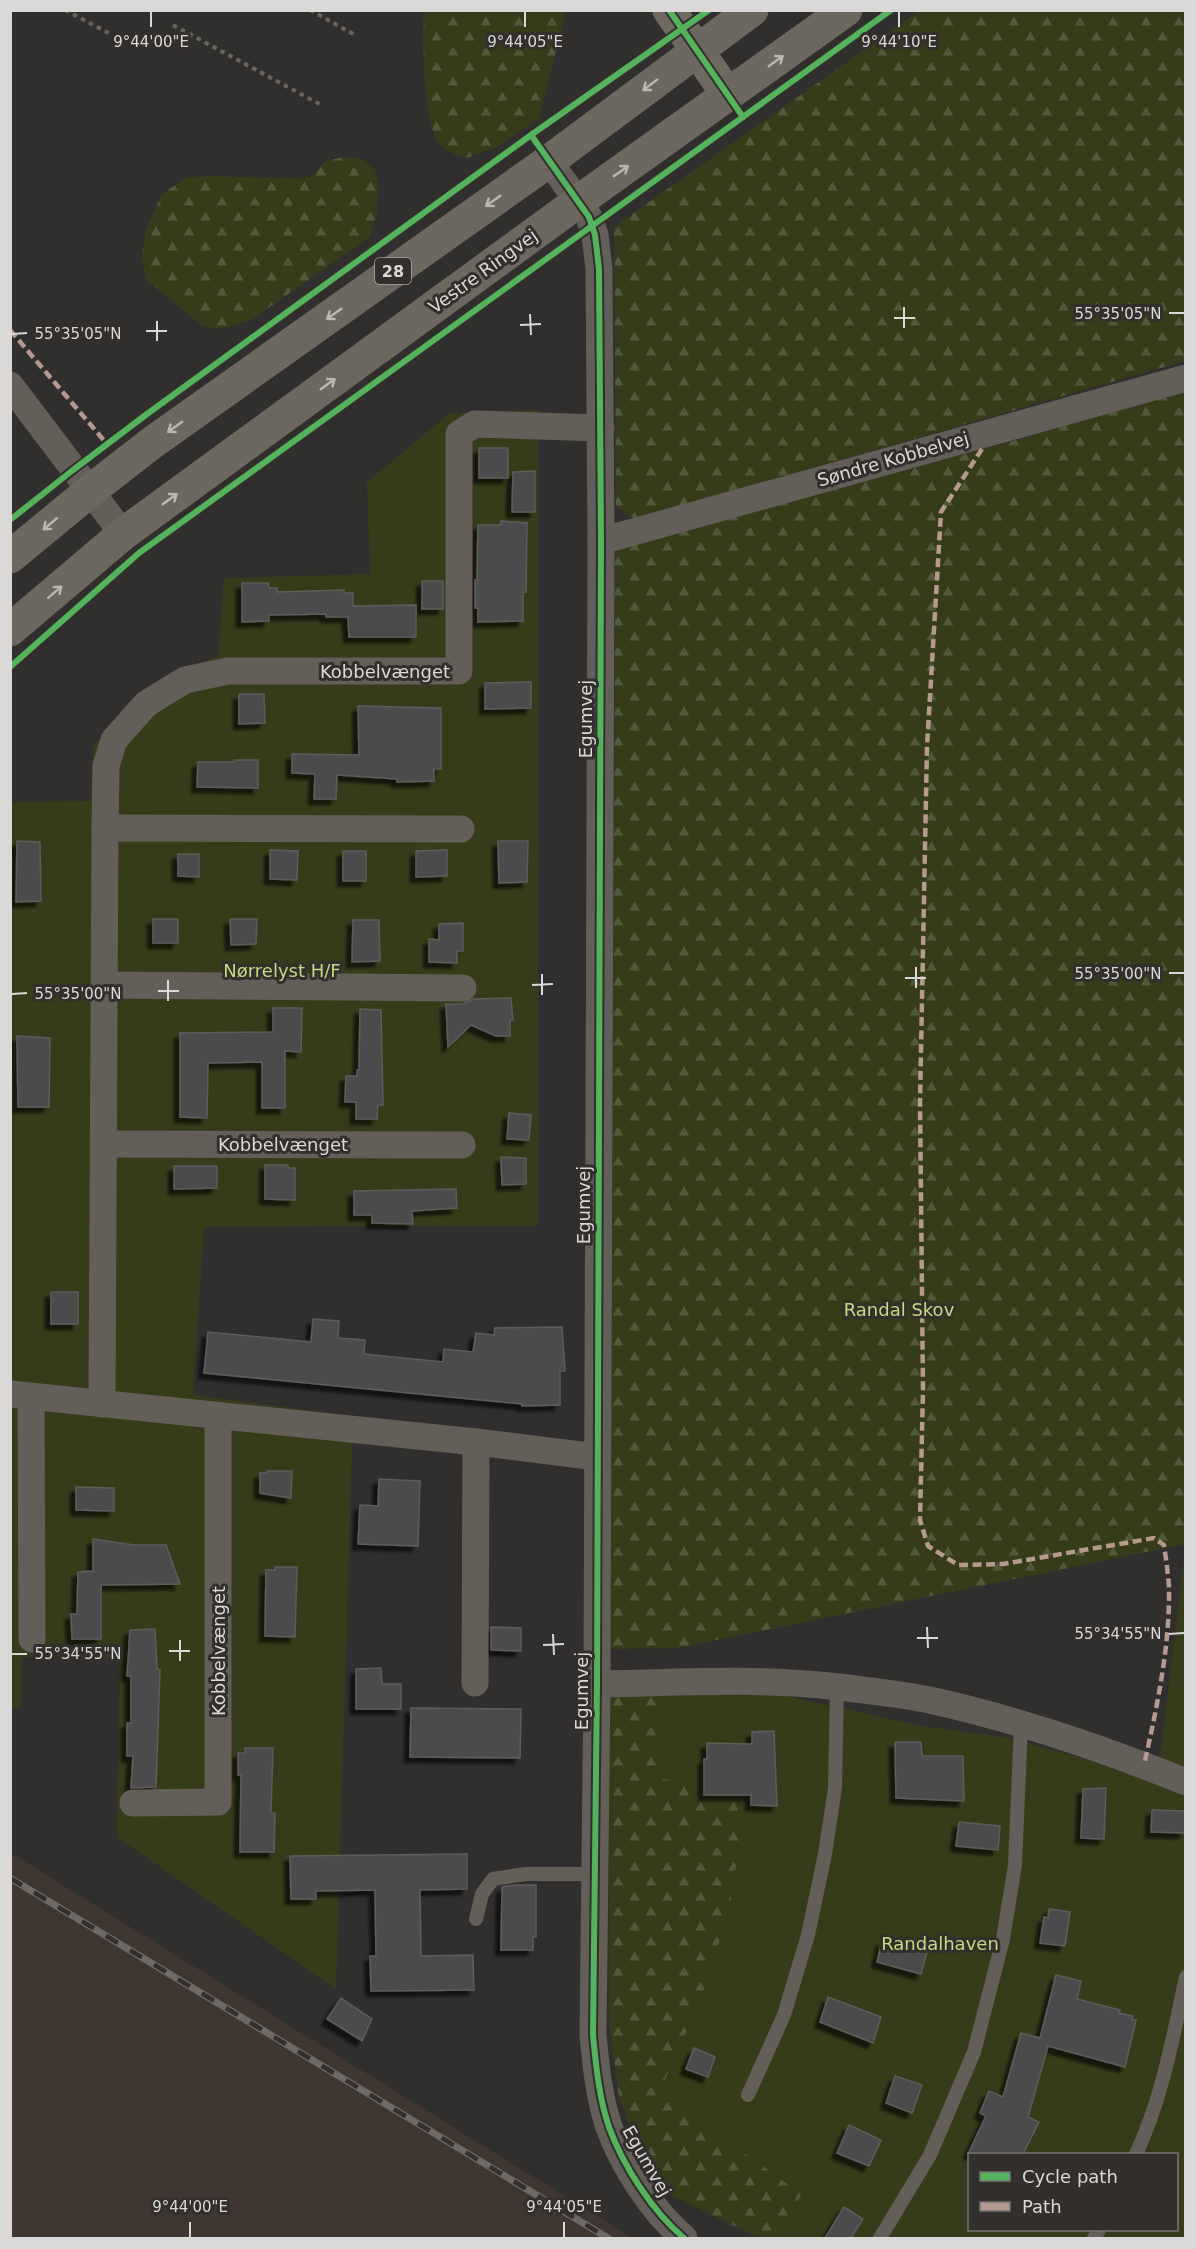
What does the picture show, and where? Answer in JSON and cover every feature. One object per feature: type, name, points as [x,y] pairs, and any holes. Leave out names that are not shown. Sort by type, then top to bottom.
[{"type":"main road","name":"28","points":[[10,557],[153,442],[549,161],[752,10]]},
{"type":"main road","name":"Vestre Ringvej","points":[[10,630],[123,534],[579,201],[846,10]]},
{"type":"street","points":[[669,10],[728,95]]},
{"type":"street","name":"Egumvej","points":[[549,161],[589,217],[595,235],[599,269],[601,541],[597,1684],[593,2035],[597,2075],[609,2127],[633,2176],[668,2225],[684,2238]]},
{"type":"street","name":"Søndre Kobbelvej","points":[[601,541],[1185,378]]},
{"type":"street","points":[[10,385],[123,534]]},
{"type":"street","name":"Kobbelvænget","points":[[102,1404],[105,766],[114,740],[146,704],[185,680],[228,671],[459,671],[459,434],[475,424],[601,428]]},
{"type":"street","points":[[105,828],[461,829]]},
{"type":"street","points":[[105,985],[463,988]]},
{"type":"street","name":"Kobbelvænget","points":[[103,1144],[462,1145]]},
{"type":"street","points":[[32,1639],[21,1395],[476,1442],[597,1457]]},
{"type":"street","name":"Kobbelvænget","points":[[133,1803],[218,1802],[218,1416]]},
{"type":"street","points":[[475,1683],[476,1442]]},
{"type":"street","points":[[597,1684],[739,1681],[837,1687],[932,1701],[1022,1725],[1122,1757],[1185,1782]]},
{"type":"lane","points":[[748,2095],[784,2015],[808,1935],[825,1854],[835,1788],[837,1687]]},
{"type":"lane","points":[[880,2238],[930,2155],[974,2052],[1003,1938],[1015,1865],[1022,1725]]},
{"type":"lane","points":[[476,1919],[482,1894],[493,1879],[525,1874],[595,1874]]},
{"type":"lane","points":[[1136,2153],[1152,2116],[1170,2050],[1185,1977]]},
{"type":"path","points":[[65,10],[122,40]]},
{"type":"path","points":[[310,10],[355,35]]},
{"type":"path","points":[[173,25],[323,106]]},
{"type":"shaded area","points":[[11,1853],[632,2238],[11,2238]]},
{"type":"green space","points":[[424,11],[566,11],[539,118],[498,146],[467,158],[445,149],[434,133],[427,99],[423,40]]},
{"type":"green space","points":[[919,11],[1185,11],[1185,361],[635,519],[616,507],[614,227]]},
{"type":"green space","points":[[344,157],[363,159],[375,170],[378,183],[377,212],[370,237],[251,320],[219,329],[203,326],[146,280],[142,261],[145,232],[162,194],[186,178],[207,176],[300,179],[312,176],[326,161]]},
{"type":"green space","name":"Randal Skov","points":[[1185,390],[1185,1544],[678,1648],[611,1649],[615,550],[1034,435]]},
{"type":"green space","name":"Nørrelyst H/F","points":[[538,410],[538,1226],[204,1227],[193,1395],[353,1416],[336,1989],[117,1837],[120,1659],[22,1657],[21,1708],[11,1708],[11,802],[90,801],[94,744],[166,676],[218,656],[224,578],[370,574],[367,482],[450,413]]},
{"type":"green space","points":[[1185,1550],[1185,1772],[1160,1758]]},
{"type":"green space","name":"Randalhaven","points":[[751,1688],[922,1726],[1009,1738],[1109,1766],[1185,1796],[1185,2238],[803,2238],[788,2229],[801,2194],[660,2091],[700,2001],[729,1912],[747,1796],[659,1778],[661,1692]]},
{"type":"green space","points":[[661,1692],[659,1778],[747,1795],[729,1912],[700,2001],[660,2091],[801,2194],[788,2229],[803,2238],[759,2238],[661,2190],[641,2155],[619,2098],[609,2022],[609,1697]]},
{"type":"building","points":[[479,448],[508,448],[508,478],[479,478]]},
{"type":"building","points":[[535,471],[535,512],[512,512],[513,472]]},
{"type":"building","points":[[501,521],[527,523],[526,592],[523,592],[523,621],[478,622],[478,608],[475,608],[475,580],[477,580],[478,525],[501,525]]},
{"type":"building","points":[[422,581],[443,581],[443,609],[422,609]]},
{"type":"building","points":[[242,583],[268,583],[269,588],[277,588],[277,592],[344,590],[344,593],[353,593],[353,606],[416,605],[416,637],[349,637],[348,617],[326,617],[326,614],[269,615],[269,621],[242,622]]},
{"type":"building","points":[[531,682],[531,708],[485,709],[485,683]]},
{"type":"building","points":[[239,694],[264,694],[265,723],[239,724]]},
{"type":"building","points":[[358,706],[441,708],[441,769],[434,769],[434,781],[397,782],[397,779],[337,775],[336,799],[314,799],[315,774],[292,773],[292,754],[359,755]]},
{"type":"building","points":[[234,760],[258,760],[258,788],[197,787],[198,762],[234,762]]},
{"type":"building","points":[[17,841],[40,842],[41,901],[16,902]]},
{"type":"building","points":[[498,841],[528,841],[527,882],[499,883]]},
{"type":"building","points":[[270,850],[298,851],[297,880],[270,879]]},
{"type":"building","points":[[447,850],[447,876],[416,877],[416,851]]},
{"type":"building","points":[[343,851],[366,851],[366,881],[343,881]]},
{"type":"building","points":[[178,854],[199,854],[199,877],[178,876]]},
{"type":"building","points":[[153,919],[178,919],[178,943],[153,943]]},
{"type":"building","points":[[230,919],[257,919],[256,944],[231,945]]},
{"type":"building","points":[[353,920],[379,920],[380,961],[352,962]]},
{"type":"building","points":[[463,923],[463,951],[457,951],[457,963],[429,962],[429,939],[439,940],[439,924]]},
{"type":"building","points":[[511,998],[513,1020],[510,1020],[510,1036],[496,1036],[471,1025],[448,1047],[446,1004],[463,1004],[474,999]]},
{"type":"building","points":[[273,1008],[302,1008],[301,1052],[285,1051],[285,1108],[262,1108],[262,1062],[208,1063],[207,1118],[180,1117],[180,1033],[273,1032]]},
{"type":"building","points":[[360,1009],[381,1010],[383,1105],[378,1105],[377,1119],[356,1119],[356,1102],[345,1102],[346,1076],[357,1076],[357,1070],[359,1070]]},
{"type":"building","points":[[17,1036],[50,1038],[49,1107],[18,1107]]},
{"type":"building","points":[[509,1113],[531,1115],[529,1140],[507,1139]]},
{"type":"building","points":[[501,1157],[526,1158],[526,1184],[502,1185]]},
{"type":"building","points":[[265,1165],[288,1165],[288,1168],[295,1168],[295,1200],[265,1199]]},
{"type":"building","points":[[174,1166],[217,1166],[217,1188],[174,1189]]},
{"type":"building","points":[[456,1189],[457,1208],[412,1211],[413,1224],[372,1223],[372,1215],[354,1215],[354,1191]]},
{"type":"building","points":[[51,1292],[78,1292],[78,1324],[51,1324]]},
{"type":"building","points":[[313,1319],[339,1321],[338,1338],[365,1340],[364,1354],[443,1362],[444,1349],[473,1352],[476,1333],[494,1335],[495,1328],[562,1327],[565,1371],[560,1371],[560,1405],[522,1406],[522,1404],[204,1373],[208,1332],[311,1342]]},
{"type":"building","points":[[267,1471],[292,1471],[291,1498],[260,1493],[260,1473],[267,1473]]},
{"type":"building","points":[[379,1479],[420,1481],[418,1546],[358,1544],[360,1505],[378,1506]]},
{"type":"building","points":[[76,1487],[114,1488],[114,1511],[76,1510]]},
{"type":"building","points":[[93,1539],[134,1545],[166,1545],[180,1584],[101,1585],[101,1639],[72,1639],[71,1614],[77,1614],[78,1572],[93,1571]]},
{"type":"building","points":[[275,1567],[297,1567],[295,1637],[265,1636],[266,1570],[275,1570]]},
{"type":"building","points":[[491,1627],[521,1628],[521,1651],[491,1650]]},
{"type":"building","points":[[155,1629],[157,1669],[160,1670],[156,1787],[131,1788],[133,1756],[127,1756],[127,1723],[131,1723],[131,1676],[127,1676],[130,1630]]},
{"type":"building","points":[[381,1668],[382,1684],[401,1684],[401,1709],[356,1709],[356,1669]]},
{"type":"building","points":[[411,1708],[521,1709],[520,1758],[410,1757]]},
{"type":"building","points":[[774,1731],[777,1806],[751,1805],[751,1795],[704,1795],[704,1759],[707,1759],[707,1743],[752,1744],[752,1732]]},
{"type":"building","points":[[895,1742],[921,1742],[922,1756],[963,1756],[964,1801],[896,1798]]},
{"type":"building","points":[[245,1748],[273,1748],[271,1813],[275,1813],[274,1852],[240,1852],[241,1775],[238,1775],[238,1753],[245,1753]]},
{"type":"building","points":[[1106,1788],[1104,1839],[1081,1838],[1083,1789]]},
{"type":"building","points":[[1152,1810],[1185,1811],[1185,1833],[1151,1832]]},
{"type":"building","points":[[959,1822],[1000,1826],[998,1850],[956,1846]]},
{"type":"building","points":[[467,1854],[467,1889],[420,1890],[421,1956],[473,1955],[474,1990],[371,1991],[370,1956],[376,1956],[375,1890],[316,1891],[316,1899],[291,1899],[290,1856]]},
{"type":"building","points":[[536,1885],[536,1937],[533,1937],[533,1950],[501,1950],[502,1887]]},
{"type":"building","points":[[1049,1909],[1070,1912],[1065,1946],[1040,1943],[1044,1917],[1048,1918]]},
{"type":"building","points":[[882,1941],[927,1951],[921,1974],[877,1962]]},
{"type":"building","points":[[1056,1975],[1081,1981],[1077,1999],[1120,2010],[1119,2013],[1133,2016],[1132,2020],[1136,2020],[1125,2067],[1048,2046],[1028,2117],[1039,2122],[1024,2153],[968,2153],[986,2116],[980,2113],[989,2091],[1003,2097],[1021,2033],[1040,2038]]},
{"type":"building","points":[[828,1997],[881,2017],[873,2043],[820,2022]]},
{"type":"building","points":[[341,1998],[372,2019],[362,2041],[327,2019]]},
{"type":"building","points":[[694,2048],[715,2057],[708,2077],[686,2069]]},
{"type":"building","points":[[895,2076],[922,2085],[912,2113],[886,2103]]},
{"type":"building","points":[[849,2125],[881,2140],[869,2166],[837,2153]]},
{"type":"building","points":[[844,2207],[863,2219],[851,2238],[825,2238]]},
{"type":"railway","points":[[10,1878],[608,2238]]},
{"type":"marked path","points":[[10,330],[107,444]]},
{"type":"marked path","points":[[982,449],[941,512],[927,747],[920,1102],[923,1390],[920,1520],[928,1546],[958,1565],[1003,1564],[1154,1538],[1164,1545],[1169,1587],[1167,1632],[1158,1699],[1144,1765]]},
{"type":"cycle path","points":[[669,10],[743,117]]},
{"type":"cycle path","points":[[10,520],[147,414],[531,135],[709,10]]},
{"type":"cycle path","points":[[10,667],[139,553],[891,10]]},
{"type":"cycle path","points":[[531,135],[589,217],[595,235],[599,269],[601,541],[597,1684],[593,2035],[600,2093],[615,2142],[650,2202],[684,2238]]}]
